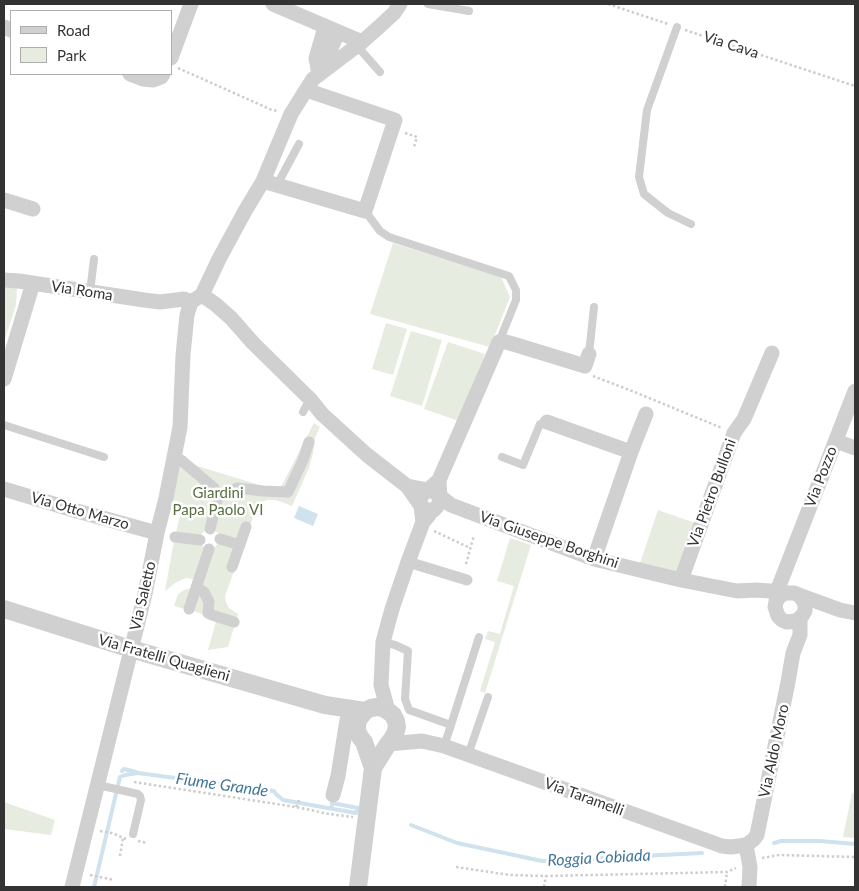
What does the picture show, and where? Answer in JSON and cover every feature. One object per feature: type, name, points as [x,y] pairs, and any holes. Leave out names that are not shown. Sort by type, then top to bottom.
[{"type":"street","points":[[172,57],[191,4]]},
{"type":"street","points":[[272,4],[332,29],[360,44]]},
{"type":"street","name":"Via Saletto","points":[[72,887],[105,786],[131,649],[145,594],[157,533],[166,498],[179,461],[186,315],[219,259],[244,211],[270,183],[291,114],[313,79],[360,44],[394,13],[400,4]]},
{"type":"street","points":[[319,75],[316,58],[332,29]]},
{"type":"street","points":[[133,75],[153,80],[162,75]]},
{"type":"street","points":[[270,183],[366,211],[395,120],[306,90]]},
{"type":"street","points":[[4,200],[33,209]]},
{"type":"street","name":"Via Roma","points":[[4,280],[160,302],[196,298]]},
{"type":"street","points":[[4,379],[34,283]]},
{"type":"street","name":"Via Giuseppe Borghini","points":[[196,298],[215,304],[231,318],[307,406],[322,414],[367,455],[407,486],[594,559],[736,591],[756,590],[784,602],[855,613]]},
{"type":"street","points":[[358,887],[373,768],[396,734],[381,685],[383,642],[392,609],[422,524],[435,498],[499,342],[587,360]]},
{"type":"street","name":"Via Pietro Bulloni","points":[[681,580],[734,433],[744,419],[772,353]]},
{"type":"street","name":"Via Pozzo","points":[[784,602],[791,588],[788,563],[855,391]]},
{"type":"street","points":[[594,559],[646,414]]},
{"type":"street","points":[[547,422],[631,452]]},
{"type":"street","points":[[836,441],[855,448]]},
{"type":"street","points":[[218,497],[237,488],[288,492],[309,442]]},
{"type":"street","points":[[179,461],[214,488],[218,497],[210,529]]},
{"type":"street","name":"Via Otto Marzo","points":[[4,489],[157,533]]},
{"type":"street","points":[[232,567],[246,527]]},
{"type":"street","points":[[175,537],[200,540]]},
{"type":"street","points":[[220,539],[240,545]]},
{"type":"street","points":[[189,609],[209,549]]},
{"type":"street","points":[[408,562],[467,580]]},
{"type":"street","points":[[196,587],[204,592],[208,602],[208,613],[234,622]]},
{"type":"street","name":"Via Giuseppe Borghini","points":[[736,591],[753,600],[770,605],[784,602]]},
{"type":"street","points":[[784,602],[803,600],[805,611],[801,617]]},
{"type":"street","name":"Via Giuseppe Borghini","points":[[784,602],[792,622],[801,617],[840,610]]},
{"type":"street","name":"Via Aldo Moro","points":[[784,602],[793,653]]},
{"type":"street","name":"Via Fratelli Quaglieni","points":[[4,609],[131,649],[325,705],[365,711]]},
{"type":"street","name":"Via Aldo Moro","points":[[746,845],[754,840],[756,835],[793,653],[800,634],[801,617]]},
{"type":"street","points":[[333,795],[338,776],[356,731],[358,720],[381,685]]},
{"type":"street","name":"Via Fratelli Quaglieni","points":[[325,705],[356,731]]},
{"type":"street","points":[[365,711],[377,707],[392,716]]},
{"type":"street","name":"Via Taramelli","points":[[392,716],[422,741]]},
{"type":"street","points":[[356,731],[369,746],[376,747],[388,744]]},
{"type":"street","points":[[356,731],[373,768]]},
{"type":"street","name":"Via Taramelli","points":[[388,744],[422,741],[444,746],[722,846],[730,848],[746,845]]},
{"type":"street","points":[[746,845],[750,867],[749,887]]},
{"type":"lane","points":[[428,4],[469,11]]},
{"type":"lane","points":[[677,27],[648,110],[639,176],[644,194],[668,213],[691,224]]},
{"type":"lane","points":[[360,44],[380,72]]},
{"type":"lane","points":[[270,183],[299,144]]},
{"type":"lane","points":[[366,211],[380,231],[388,237],[509,276],[516,290],[516,300],[499,342]]},
{"type":"lane","points":[[90,292],[94,258]]},
{"type":"lane","points":[[587,360],[594,308]]},
{"type":"lane","points":[[502,457],[523,465],[540,424],[547,422]]},
{"type":"lane","points":[[4,425],[104,457]]},
{"type":"lane","points":[[444,746],[479,637]]},
{"type":"lane","points":[[383,642],[408,651],[405,699],[409,710],[451,725]]},
{"type":"lane","points":[[468,755],[488,697]]},
{"type":"lane","points":[[105,786],[140,796],[141,800],[132,834]]},
{"type":"path","name":"Via Cava","points":[[608,4],[855,86]]},
{"type":"path","points":[[172,65],[272,110],[291,114]]},
{"type":"path","points":[[392,129],[417,136],[414,147]]},
{"type":"path","points":[[587,360],[587,374],[734,433]]},
{"type":"path","points":[[422,524],[468,547]]},
{"type":"path","points":[[466,564],[474,535]]},
{"type":"path","points":[[136,782],[367,818]]},
{"type":"path","points":[[296,807],[299,800]]},
{"type":"path","points":[[103,831],[112,833]]},
{"type":"path","points":[[120,856],[123,838]]},
{"type":"path","points":[[761,858],[778,855],[855,857]]},
{"type":"path","points":[[456,867],[510,875],[546,876],[728,872],[732,870]]},
{"type":"path","points":[[725,887],[728,872]]},
{"type":"path","points":[[91,875],[114,880]]},
{"type":"path","points":[[544,887],[546,876]]},
{"type":"green space","points":[[393,243],[501,277],[510,297],[490,347],[370,314]]},
{"type":"green space","points":[[4,287],[17,288],[16,305],[4,342]]},
{"type":"green space","points":[[386,323],[407,329],[393,375],[372,369]]},
{"type":"green space","points":[[411,331],[442,340],[422,406],[390,396]]},
{"type":"green space","points":[[448,342],[485,354],[459,421],[424,409]]},
{"type":"green space","name":"Giardini Papa Paolo VI","points":[[314,423],[320,427],[315,438],[309,468],[292,506],[275,500],[267,500],[258,504],[225,596],[229,608],[238,614],[228,647],[208,650],[217,618],[174,606],[178,594],[195,587],[197,580],[186,578],[175,583],[165,591],[183,503],[172,500],[181,463],[191,464],[279,491]],"holes":[[[205,530],[213,530],[218,533],[219,542],[215,547],[204,547],[201,535]]]},
{"type":"green space","points":[[658,510],[695,523],[677,573],[639,566]]},
{"type":"green space","points":[[510,538],[531,545],[485,693],[480,691],[495,642],[485,639],[488,631],[500,634],[514,586],[497,581]]},
{"type":"green space","points":[[852,793],[855,794],[855,838],[843,837]]},
{"type":"green space","points":[[4,802],[55,820],[51,835],[4,829]]},
{"type":"water","points":[[299,506],[318,514],[313,526],[294,518]]},
{"type":"waterway","name":"Fiume Grande","points":[[122,771],[124,769],[136,772]]},
{"type":"waterway","name":"Fiume Grande","points":[[94,887],[120,777],[125,775],[138,773],[274,791],[283,800],[356,813],[358,808],[332,803],[332,808]]},
{"type":"waterway","name":"Roggia Cobiada","points":[[411,825],[457,843],[542,861],[702,853]]},
{"type":"waterway","name":"Roggia Cobiada","points":[[774,843],[781,841],[820,841],[855,844]]}]
